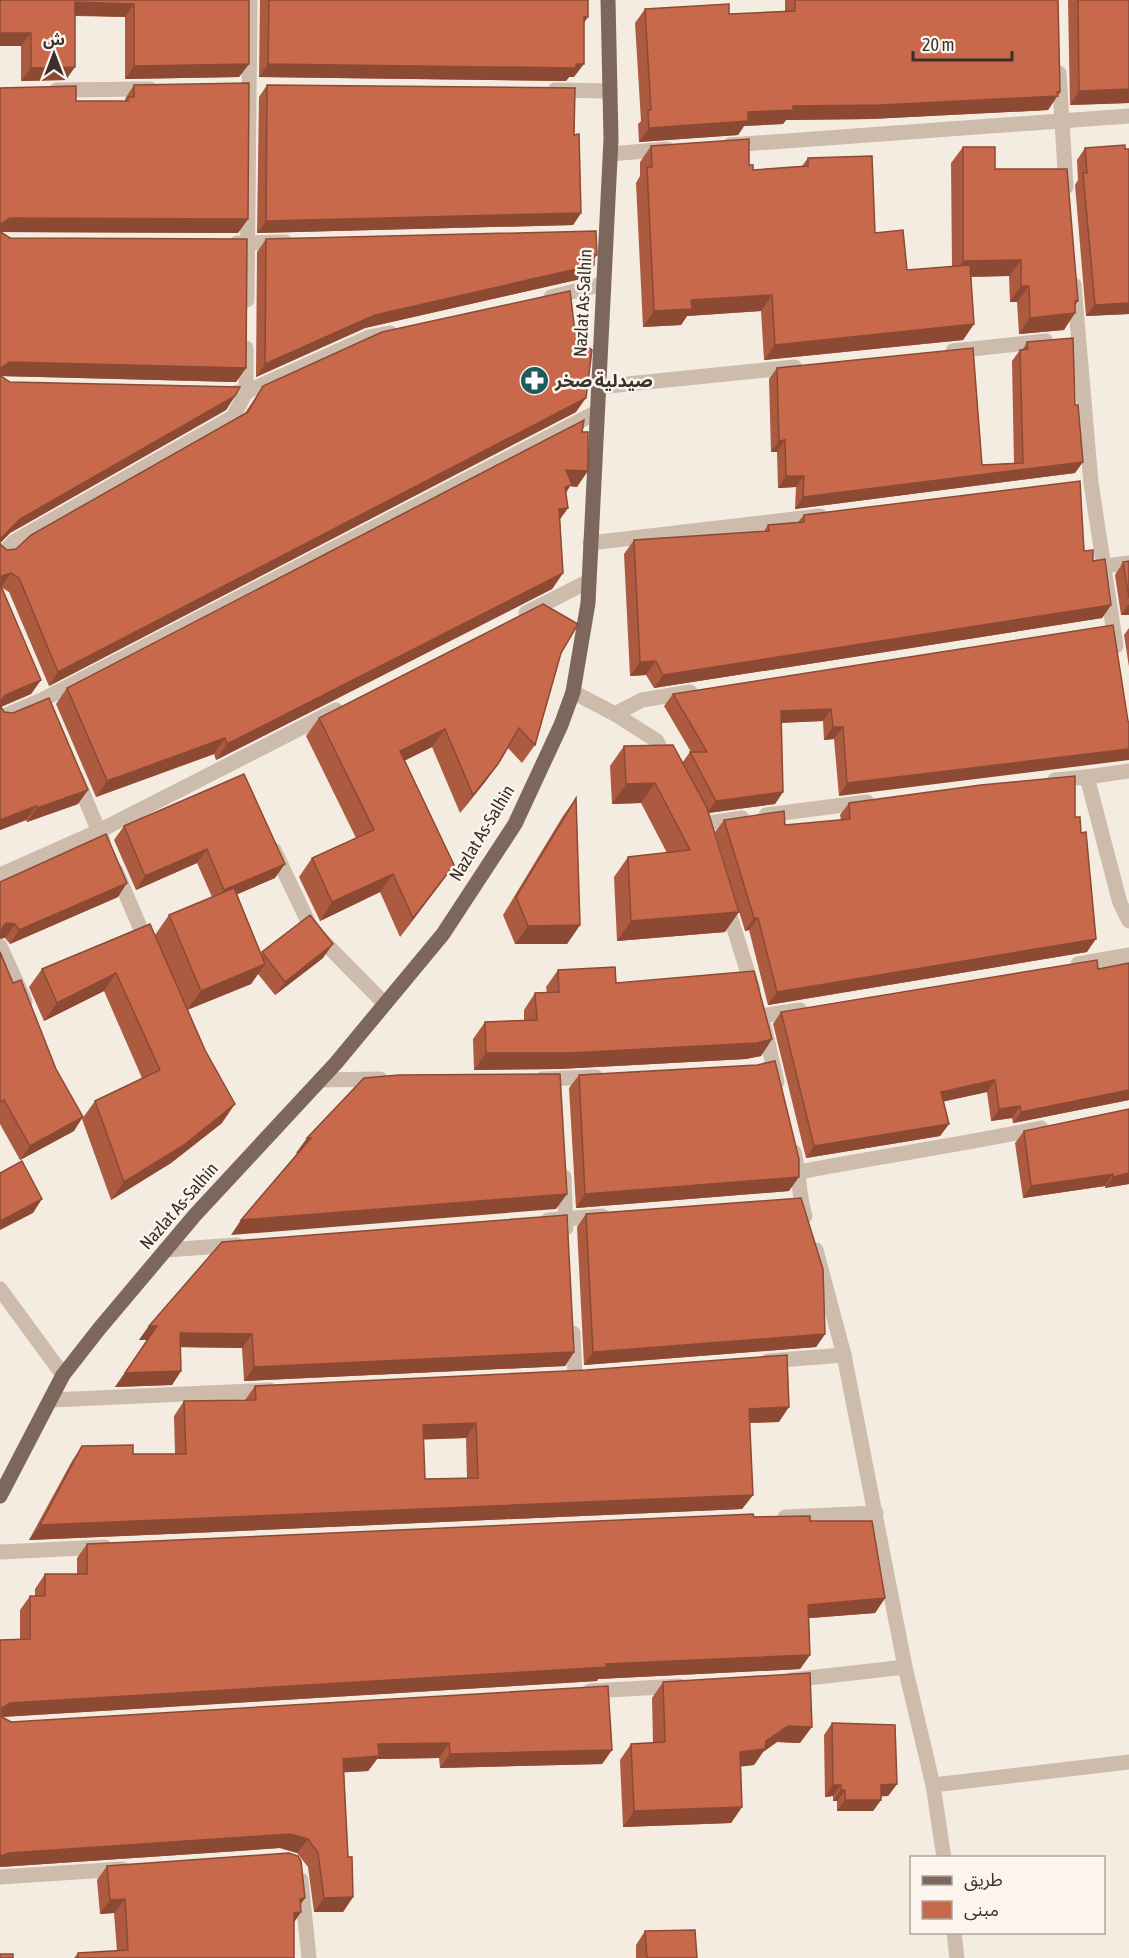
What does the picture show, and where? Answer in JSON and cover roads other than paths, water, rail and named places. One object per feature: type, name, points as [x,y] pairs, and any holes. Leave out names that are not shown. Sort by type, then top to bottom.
[{"type":"main road","name":"Nazlat As-Salhin","points":[[0,1496],[63,1375],[195,1215],[320,1080],[443,934],[515,824],[561,725],[573,692],[588,603],[603,284],[600,234],[610,154],[608,0]]},
{"type":"street","points":[[247,312],[250,0]]},
{"type":"street","points":[[1059,55],[1060,121],[1067,201]]},
{"type":"street","points":[[36,91],[166,88]]},
{"type":"street","points":[[540,90],[610,90]]},
{"type":"street","points":[[717,146],[1129,116]]},
{"type":"street","points":[[610,154],[681,148]]},
{"type":"street","points":[[224,243],[295,242]]},
{"type":"street","points":[[1073,269],[1079,338],[1085,484],[1104,566],[1107,626],[1118,661]]},
{"type":"street","points":[[539,300],[603,284]]},
{"type":"street","points":[[222,391],[246,392],[369,337],[404,330]]},
{"type":"street","points":[[0,555],[15,541],[233,417],[246,392],[246,334]]},
{"type":"street","points":[[938,352],[1079,338]]},
{"type":"street","points":[[598,387],[809,365]]},
{"type":"street","points":[[0,718],[43,700],[597,412]]},
{"type":"street","points":[[590,543],[835,514]]},
{"type":"street","points":[[1104,566],[1129,563]]},
{"type":"street","points":[[515,618],[589,581]]},
{"type":"street","points":[[1107,626],[1129,624]]},
{"type":"street","points":[[615,714],[642,700],[700,690]]},
{"type":"street","points":[[573,692],[615,714],[657,741],[676,780]]},
{"type":"street","points":[[0,875],[236,768],[348,704]]},
{"type":"street","points":[[71,766],[154,961]]},
{"type":"street","points":[[1040,782],[1129,771]]},
{"type":"street","points":[[1087,777],[1120,903],[1129,921]]},
{"type":"street","points":[[692,806],[704,829],[877,801]]},
{"type":"street","points":[[268,836],[312,930],[385,1004]]},
{"type":"street","points":[[723,891],[761,1016],[780,1096]]},
{"type":"street","points":[[0,946],[29,1011]]},
{"type":"street","points":[[1060,967],[1129,956]]},
{"type":"street","points":[[761,1016],[819,1007]]},
{"type":"street","points":[[755,1067],[772,1063]]},
{"type":"street","points":[[523,1079],[559,1084],[606,1076]]},
{"type":"street","points":[[320,1080],[392,1079]]},
{"type":"street","points":[[800,1173],[860,1160],[943,1148],[1059,1124]]},
{"type":"street","points":[[791,1140],[800,1173],[794,1201],[824,1273],[844,1355],[905,1667],[933,1785],[944,1856]]},
{"type":"street","points":[[563,1161],[567,1241]]},
{"type":"street","points":[[530,1222],[612,1215]]},
{"type":"street","points":[[165,1250],[248,1244]]},
{"type":"street","points":[[2,1294],[63,1375]]},
{"type":"street","points":[[572,1319],[575,1375]]},
{"type":"street","points":[[751,1362],[844,1355]]},
{"type":"street","points":[[52,1400],[290,1389]]},
{"type":"street","points":[[770,1518],[876,1513]]},
{"type":"street","points":[[0,1552],[118,1547]]},
{"type":"street","points":[[775,1681],[905,1667]]},
{"type":"street","points":[[573,1692],[692,1685]]},
{"type":"street","points":[[933,1785],[1129,1762]]},
{"type":"street","points":[[294,1862],[300,1872],[309,1958]]},
{"type":"street","points":[[0,1877],[140,1868]]},
{"type":"street","points":[[954,1934],[957,1958]]},
{"type":"place","name":"صيدلية صخر","points":[[534,381]]}]
